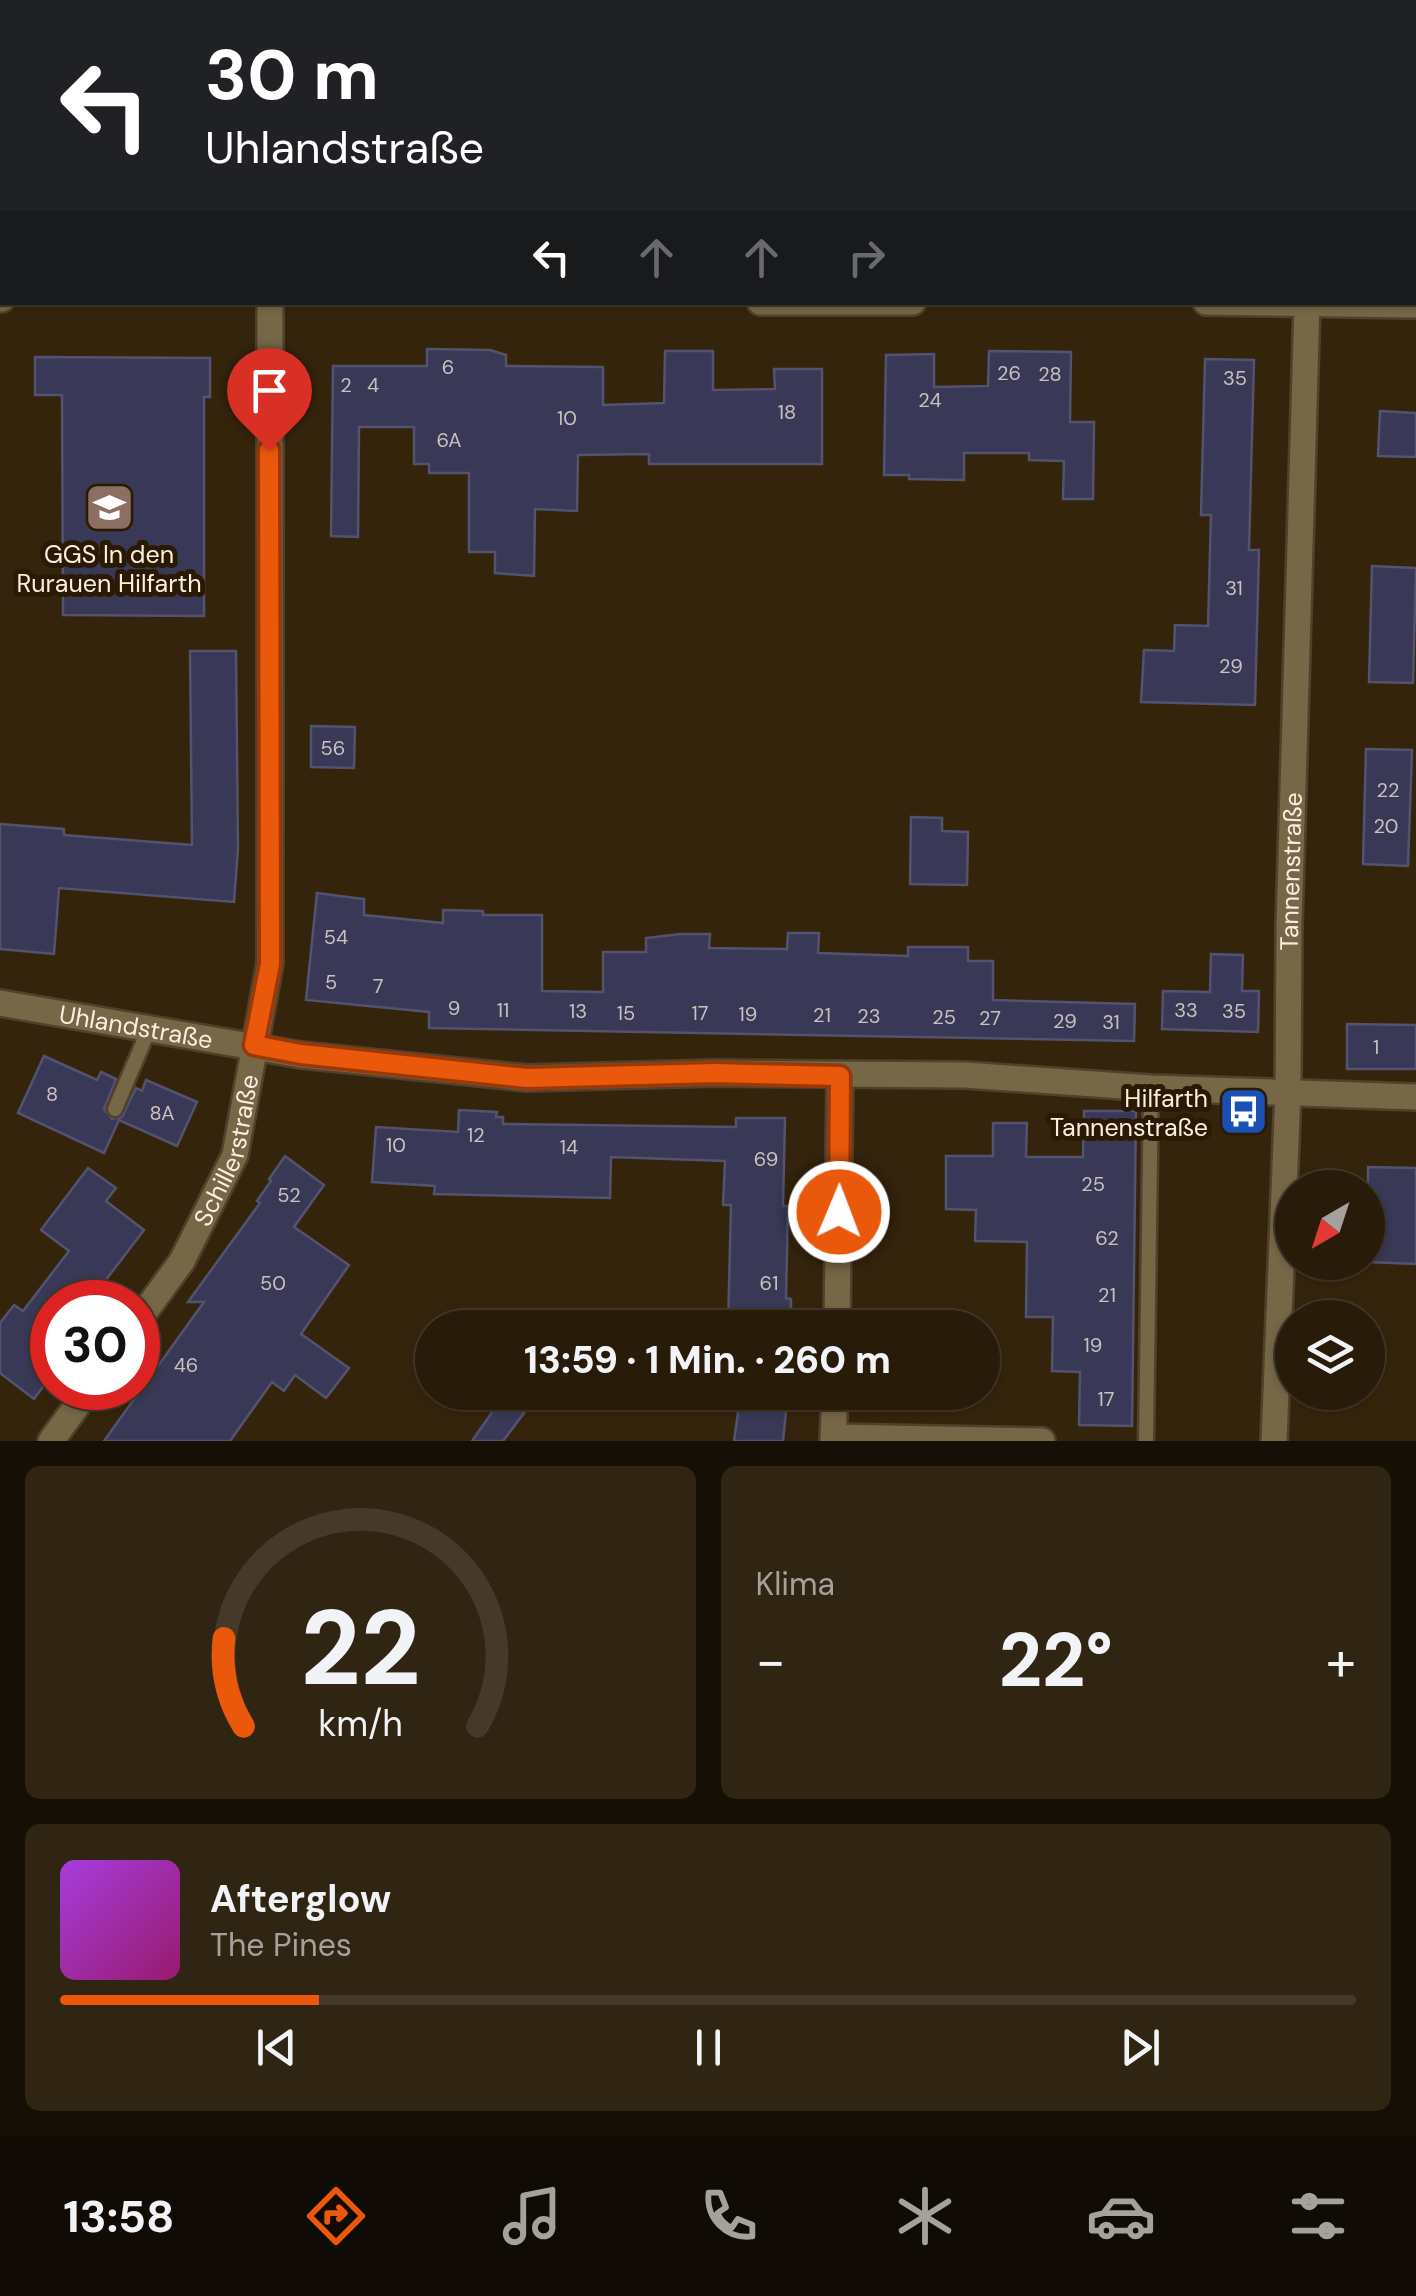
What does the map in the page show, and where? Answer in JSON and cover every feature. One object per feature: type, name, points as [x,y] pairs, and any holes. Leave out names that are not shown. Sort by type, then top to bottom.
[{"type":"street","name":"Schillerstraße","points":[[160,1290],[182,1260],[234,1155],[270,964],[270,305]]},
{"type":"street","name":"Tannenstraße","points":[[1274,1441],[1288,1092],[1307,305]]},
{"type":"street","name":"Uhlandstraße","points":[[0,1003],[301,1054],[527,1078],[715,1073],[964,1075],[1150,1088],[1416,1097]]},
{"type":"street","points":[[837,1310],[840,1076]]},
{"type":"street","points":[[51,1441],[74,1410]]},
{"type":"street","points":[[835,1410],[834,1439],[1042,1441]]},
{"type":"lane","points":[[115,1109],[149,1029]]},
{"type":"lane","points":[[1146,1441],[1150,1088]]},
{"type":"building","points":[[427,349],[490,350],[506,355],[506,366],[603,367],[603,405],[664,403],[665,351],[713,351],[713,390],[775,389],[774,369],[822,369],[822,464],[649,464],[649,454],[578,455],[577,511],[535,509],[534,576],[495,573],[495,552],[469,552],[469,473],[429,473],[429,464],[414,464],[414,427],[359,427],[358,537],[331,536],[333,366],[427,366]]},
{"type":"building","points":[[989,351],[1071,352],[1070,422],[1094,422],[1093,499],[1063,499],[1064,461],[1029,460],[1029,453],[964,453],[964,480],[884,475],[886,355],[934,354],[934,387],[988,386]]},
{"type":"building","points":[[35,357],[210,358],[210,397],[204,397],[204,616],[63,615],[62,395],[35,395]]},
{"type":"building","points":[[1205,359],[1254,360],[1249,550],[1259,550],[1255,705],[1141,702],[1144,650],[1174,651],[1175,625],[1208,626],[1211,515],[1201,515]]},
{"type":"building","points":[[1380,411],[1416,413],[1416,457],[1378,456]]},
{"type":"building","points":[[1372,566],[1416,568],[1413,683],[1369,682]]},
{"type":"building","points":[[190,651],[236,651],[238,849],[234,902],[59,888],[54,954],[0,949],[0,824],[64,829],[64,835],[192,845]]},
{"type":"building","points":[[311,726],[355,727],[354,768],[311,767]]},
{"type":"building","points":[[1366,749],[1412,750],[1408,866],[1363,864]]},
{"type":"building","points":[[911,817],[942,818],[942,831],[968,832],[967,885],[910,884]]},
{"type":"building","points":[[317,893],[364,899],[364,915],[443,923],[443,910],[542,915],[542,991],[603,992],[603,952],[646,952],[646,938],[680,934],[710,934],[709,948],[787,949],[788,933],[819,933],[818,953],[908,956],[908,947],[968,947],[968,961],[993,961],[993,1000],[1135,1004],[1134,1041],[429,1028],[429,1012],[306,1000]]},
{"type":"building","points":[[1211,954],[1243,955],[1242,991],[1259,991],[1258,1032],[1162,1029],[1163,991],[1210,992]]},
{"type":"building","points":[[1347,1024],[1416,1025],[1416,1069],[1347,1069]]},
{"type":"building","points":[[44,1056],[97,1080],[101,1072],[116,1079],[104,1109],[112,1119],[122,1117],[136,1088],[142,1091],[146,1080],[197,1102],[177,1146],[119,1120],[104,1153],[18,1113]]},
{"type":"building","points":[[459,1110],[497,1112],[496,1117],[503,1117],[503,1124],[736,1127],[736,1118],[785,1118],[783,1206],[788,1206],[786,1298],[791,1299],[791,1310],[728,1310],[731,1205],[723,1205],[725,1161],[611,1157],[610,1198],[434,1194],[435,1186],[372,1182],[376,1127],[458,1132]]},
{"type":"building","points":[[1084,1111],[1136,1111],[1132,1426],[1079,1425],[1080,1372],[1052,1371],[1053,1317],[1026,1317],[1027,1242],[975,1241],[976,1210],[946,1209],[946,1156],[993,1156],[993,1123],[1027,1123],[1026,1157],[1083,1157]]},
{"type":"building","points":[[285,1156],[324,1185],[294,1227],[349,1265],[301,1334],[349,1368],[326,1398],[295,1375],[284,1391],[272,1382],[230,1441],[104,1441],[126,1410],[160,1410],[160,1363],[204,1302],[188,1302],[260,1203],[257,1201]]},
{"type":"building","points":[[88,1168],[116,1188],[106,1201],[144,1230],[106,1280],[47,1280],[69,1251],[41,1230]]},
{"type":"building","points":[[1416,1168],[1416,1264],[1385,1263],[1385,1170],[1368,1170]]},
{"type":"building","points":[[30,1302],[30,1396],[0,1373],[0,1323],[14,1305],[23,1311]]},
{"type":"building","points":[[494,1410],[524,1413],[503,1441],[472,1441]]},
{"type":"building","points":[[738,1410],[786,1410],[783,1441],[734,1441]]},
{"type":"place","name":"GGS In den Rurauen Hilfarth","points":[[109,508]]},
{"type":"place","name":"Hilfarth Tannenstraße","points":[[1243,1112]]},
{"type":"route","points":[[269,450],[270,964],[254,1045],[301,1054],[527,1078],[715,1073],[840,1076],[839,1212]]}]
